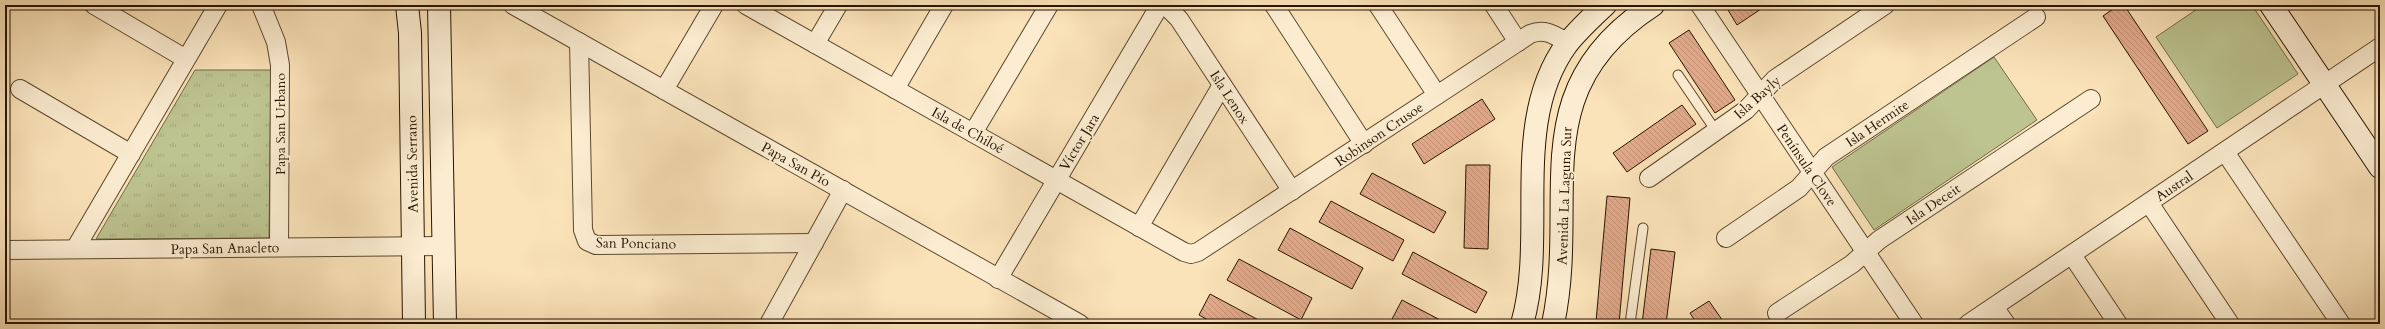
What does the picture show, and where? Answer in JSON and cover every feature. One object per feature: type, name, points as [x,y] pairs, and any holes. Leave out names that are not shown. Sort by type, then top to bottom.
[{"type":"street","points":[[94,5],[186,59]]},
{"type":"street","points":[[75,249],[218,5]]},
{"type":"street","name":"Papa San Urbano","points":[[261,5],[276,42],[280,65],[279,247]]},
{"type":"street","name":"Avenida Serrano","points":[[407,5],[410,33],[414,324]]},
{"type":"street","points":[[439,5],[445,324]]},
{"type":"street","name":"Papa San Pío","points":[[512,5],[1080,324]]},
{"type":"street","points":[[664,90],[714,5]]},
{"type":"street","name":"Isla de Chiloé","points":[[746,5],[1139,227],[1184,252],[1191,254]]},
{"type":"street","points":[[815,44],[838,5]]},
{"type":"street","points":[[895,89],[944,5]]},
{"type":"street","points":[[973,133],[1049,5]]},
{"type":"street","name":"Víctor Jara","points":[[998,279],[1160,5]]},
{"type":"street","name":"Isla Lenox","points":[[1165,5],[1175,14],[1292,192]]},
{"type":"street","points":[[1274,5],[1364,144]]},
{"type":"street","points":[[1378,5],[1437,96]]},
{"type":"street","points":[[1494,5],[1518,42]]},
{"type":"street","name":"Avenida La Laguna Sur","points":[[1522,324],[1530,287],[1532,264],[1537,123],[1548,78],[1568,43],[1605,5]]},
{"type":"street","name":"Avenida La Laguna Sur","points":[[1552,324],[1562,260],[1564,142],[1570,106],[1582,77],[1601,50],[1624,25],[1653,5]]},
{"type":"street","name":"Península Clove","points":[[1700,5],[1914,324]]},
{"type":"street","name":"Isla Bayly","points":[[1649,178],[1746,110],[1774,79],[1885,5]]},
{"type":"street","points":[[2271,5],[2323,85],[2380,168]]},
{"type":"street","name":"Isla Hermite","points":[[1726,238],[1799,188],[1826,157],[2036,17]]},
{"type":"street","name":"Robinson Crusoe","points":[[1191,254],[1198,252],[1292,192],[1530,34],[1542,31],[1553,34],[1568,43]]},
{"type":"street","name":"San Ponciano","points":[[579,42],[583,230],[587,241],[596,245],[814,243]]},
{"type":"street","name":"Austral","points":[[1968,324],[2380,47]]},
{"type":"street","points":[[1139,227],[1222,85]]},
{"type":"street","points":[[20,89],[131,154]]},
{"type":"street","name":"Isla Deceit","points":[[1777,313],[1852,264],[1879,240],[2091,99]]},
{"type":"street","points":[[2225,152],[2341,324]]},
{"type":"street","points":[[769,324],[843,190]]},
{"type":"street","points":[[2149,203],[2230,324]]},
{"type":"street","name":"Papa San Anacleto","points":[[5,250],[444,246]]},
{"type":"street","points":[[2072,255],[2118,324]]},
{"type":"street","points":[[1994,307],[2006,324]]},
{"type":"lane","points":[[1678,75],[1716,131]]},
{"type":"lane","points":[[1630,324],[1644,228]]},
{"type":"green space","points":[[2203,5],[2252,5],[2298,74],[2217,128],[2156,37]]},
{"type":"green space","points":[[1994,57],[2037,120],[1874,230],[1832,167]]},
{"type":"green space","points":[[195,70],[271,70],[269,238],[96,239]]},
{"type":"building","points":[[1725,5],[1767,5],[1737,25]]},
{"type":"building","points":[[2119,5],[2124,5],[2208,131],[2188,144],[2103,16]]},
{"type":"building","points":[[1689,30],[1735,100],[1715,113],[1669,43]]},
{"type":"building","points":[[1482,99],[1495,119],[1424,164],[1412,144]]},
{"type":"building","points":[[1682,105],[1696,124],[1627,172],[1613,153]]},
{"type":"building","points":[[1466,165],[1490,165],[1488,249],[1464,248]]},
{"type":"building","points":[[1372,173],[1446,212],[1434,233],[1360,194]]},
{"type":"building","points":[[1607,196],[1630,198],[1619,324],[1596,322]]},
{"type":"building","points":[[1331,201],[1404,240],[1393,261],[1319,222]]},
{"type":"building","points":[[1290,228],[1363,268],[1352,289],[1278,250]]},
{"type":"building","points":[[1651,249],[1675,252],[1666,324],[1642,324]]},
{"type":"building","points":[[1413,252],[1487,292],[1476,313],[1402,274]]},
{"type":"building","points":[[1239,259],[1312,298],[1301,320],[1227,280]]},
{"type":"building","points":[[1210,294],[1266,324],[1215,324],[1199,315]]},
{"type":"building","points":[[1402,300],[1448,324],[1396,324],[1391,321]]},
{"type":"building","points":[[1709,301],[1725,324],[1697,324],[1690,313]]},
{"type":"building","points":[[703,322],[704,324],[669,324],[669,323]]}]
